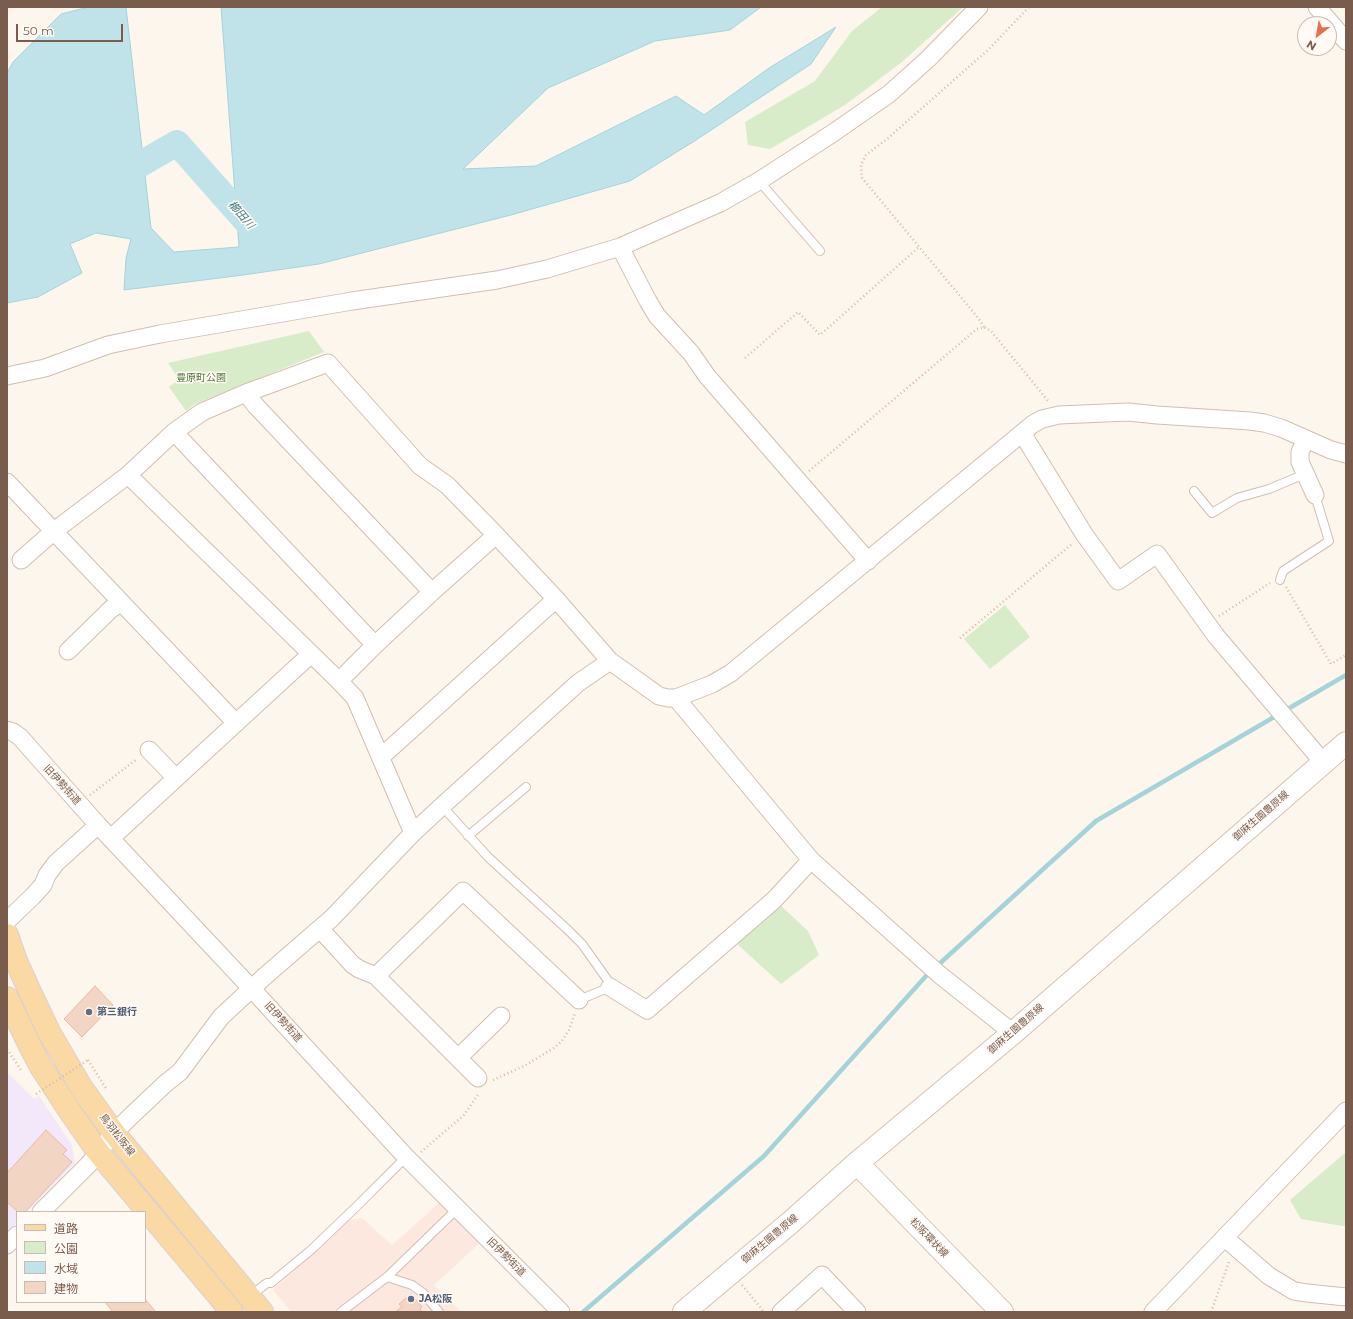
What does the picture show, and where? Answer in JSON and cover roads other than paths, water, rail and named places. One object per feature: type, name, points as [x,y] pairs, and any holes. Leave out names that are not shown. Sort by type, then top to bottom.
[{"type":"main road","name":"御麻生園豊原線","points":[[684,1312],[1339,752]]},
{"type":"main road","name":"鳥羽松阪線","points":[[7,935],[19,968],[49,1032],[81,1087],[114,1133],[256,1304]]},
{"type":"main road","points":[[7,998],[41,1067],[98,1152],[232,1312]]},
{"type":"main road","name":"松阪環状線","points":[[857,1163],[1002,1312]]},
{"type":"street","points":[[7,376],[45,368],[108,345],[160,334],[352,301],[497,280],[547,269],[620,247],[720,203],[759,181],[833,133],[889,94],[928,59],[979,7]]},
{"type":"street","points":[[1317,7],[1346,41]]},
{"type":"street","points":[[620,247],[657,316],[707,376],[868,561]]},
{"type":"street","points":[[21,560],[54,531],[128,475],[174,432],[202,412],[246,393],[328,363],[420,466],[447,485],[496,535],[556,599],[610,661],[659,696],[676,698],[712,684],[731,673],[1042,418],[1059,415],[1128,412],[1250,421],[1281,428],[1330,450],[1346,454]]},
{"type":"street","points":[[246,393],[432,592]]},
{"type":"street","points":[[174,432],[375,645]]},
{"type":"street","points":[[1022,433],[1084,534],[1118,581],[1157,554],[1210,627],[1288,721],[1339,752]]},
{"type":"street","points":[[1306,439],[1300,452],[1300,462],[1305,470],[1315,495]]},
{"type":"street","points":[[128,475],[355,698],[413,833]]},
{"type":"street","points":[[7,482],[236,723]]},
{"type":"street","points":[[339,681],[375,645],[496,535]]},
{"type":"street","points":[[381,757],[556,599]]},
{"type":"street","points":[[68,651],[111,609],[121,602]]},
{"type":"street","points":[[111,838],[311,654]]},
{"type":"street","points":[[42,1211],[69,1185],[114,1133],[166,1083],[180,1072],[221,1017],[251,988],[320,929],[413,833],[442,806],[578,683],[610,661]]},
{"type":"street","points":[[676,698],[811,860],[940,975],[1013,1032]]},
{"type":"street","name":"旧伊勢街道","points":[[7,730],[20,737],[98,825],[251,988],[408,1159],[560,1311]]},
{"type":"street","points":[[150,750],[176,778]]},
{"type":"street","points":[[7,921],[38,891],[56,863],[98,825]]},
{"type":"street","points":[[610,987],[647,1010],[774,900],[811,860]]},
{"type":"street","points":[[376,976],[463,891],[579,1000]]},
{"type":"street","points":[[320,929],[353,965],[376,976],[483,1083]]},
{"type":"street","points":[[458,1058],[501,1016]]},
{"type":"street","points":[[1153,1312],[1229,1242],[1346,1111]]},
{"type":"street","points":[[7,1245],[16,1236]]},
{"type":"street","points":[[1229,1242],[1269,1276],[1294,1291],[1346,1297]]},
{"type":"street","points":[[781,1312],[822,1275],[857,1312]]},
{"type":"lane","points":[[759,181],[820,250]]},
{"type":"lane","points":[[1194,491],[1212,513],[1237,498],[1269,489],[1300,476],[1305,470]]},
{"type":"lane","points":[[1280,580],[1283,571],[1329,541],[1315,495]]},
{"type":"lane","points":[[468,836],[526,788]]},
{"type":"lane","points":[[442,806],[488,857],[582,944],[609,982],[610,987],[579,1000]]},
{"type":"lane","points":[[256,1304],[267,1283],[271,1283],[311,1250],[408,1159]]},
{"type":"lane","points":[[342,1312],[387,1277],[458,1208]]},
{"type":"lane","points":[[387,1277],[412,1285],[423,1293],[439,1312]]},
{"type":"water","points":[[89,7],[126,7],[151,228],[174,252],[239,247],[221,7],[761,7],[730,30],[655,41],[548,88],[463,169],[536,166],[676,96],[704,115],[769,68],[836,27],[811,64],[693,142],[630,181],[511,215],[319,264],[124,290],[126,258],[131,239],[96,233],[70,244],[82,273],[38,297],[7,303],[7,73],[13,62],[61,14]]},
{"type":"waterway","name":"櫛田川","points":[[113,180],[177,143],[259,236]]},
{"type":"waterway","points":[[583,1312],[764,1156],[926,976],[1096,821],[1346,675]]},
{"type":"place","name":"第三銀行","points":[[89,1012]]},
{"type":"place","name":"JA松阪","points":[[411,1299]]},
{"type":"park label","name":"豊原町公園","points":[[201,378]]}]
